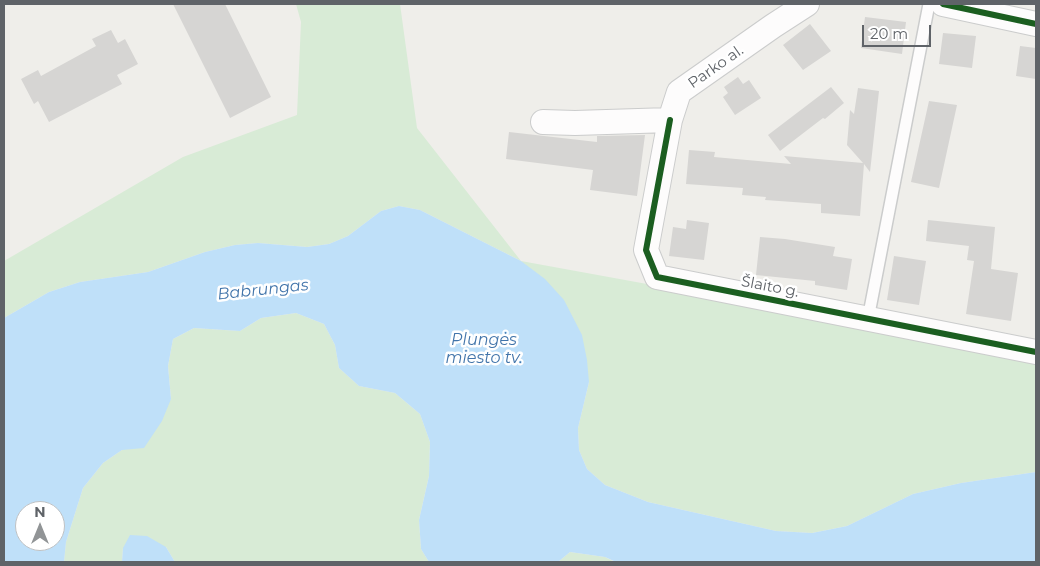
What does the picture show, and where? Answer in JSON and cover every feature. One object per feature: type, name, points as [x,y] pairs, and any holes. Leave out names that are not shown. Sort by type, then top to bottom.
[{"type":"street","name":"Parko al.","points":[[670,120],[679,92],[772,26],[807,4]]},
{"type":"street","points":[[944,4],[1036,24]]},
{"type":"street","points":[[543,122],[575,123],[670,120]]},
{"type":"street","name":"Šlaito g.","points":[[670,120],[646,250],[657,277],[1036,352]]},
{"type":"lane","points":[[868,319],[929,4]]},
{"type":"green space","points":[[296,4],[400,4],[417,128],[521,261],[420,210],[399,206],[381,211],[348,236],[329,244],[307,247],[258,243],[235,245],[205,252],[148,272],[80,282],[49,292],[4,318],[4,261],[183,157],[297,115],[301,22]]},
{"type":"green space","points":[[521,261],[1036,355],[1036,472],[961,483],[913,494],[847,526],[812,533],[776,531],[648,502],[605,485],[587,469],[579,450],[578,428],[589,382]]},
{"type":"green space","points":[[296,313],[324,324],[335,345],[339,368],[359,386],[395,393],[420,414],[430,442],[429,476],[419,520],[421,549],[429,562],[175,562],[166,547],[123,548],[122,562],[64,562],[66,542],[83,488],[103,463],[122,450],[171,399],[168,366],[173,339],[194,328],[240,331],[261,318]]},
{"type":"green space","points":[[570,552],[605,557],[615,562],[558,562]]},
{"type":"water","name":"Plungės miesto tv.","points":[[399,206],[420,210],[521,261],[545,279],[564,300],[582,335],[589,382],[578,428],[579,450],[587,469],[605,485],[648,502],[776,531],[812,533],[847,526],[913,494],[961,483],[1036,472],[1036,562],[616,562],[605,557],[570,552],[558,562],[429,562],[421,549],[419,520],[429,476],[430,442],[420,414],[395,393],[359,386],[339,368],[335,345],[324,324],[296,313],[261,318],[240,331],[194,328],[173,339],[168,366],[171,399],[162,421],[144,448],[122,450],[103,463],[83,488],[66,542],[64,562],[4,562],[4,318],[49,292],[80,282],[148,272],[205,252],[235,245],[258,243],[307,247],[329,244],[348,236],[381,211]]},
{"type":"water","points":[[130,535],[147,536],[166,547],[175,562],[122,562],[123,548]]},
{"type":"building","points":[[173,4],[225,4],[271,97],[230,118]]},
{"type":"building","points":[[865,17],[906,22],[902,54],[861,48]]},
{"type":"building","points":[[810,24],[831,51],[803,70],[783,45]]},
{"type":"building","points":[[111,30],[118,43],[125,39],[138,64],[117,75],[122,84],[49,122],[38,101],[34,104],[21,79],[38,70],[41,76],[96,46],[92,39]]},
{"type":"building","points":[[943,33],[976,36],[972,68],[939,64]]},
{"type":"building","points":[[1020,46],[1036,48],[1036,79],[1016,76]]},
{"type":"building","points":[[738,77],[743,84],[749,80],[761,98],[735,115],[723,97],[728,93],[724,87]]},
{"type":"building","points":[[831,87],[844,103],[780,151],[768,135]]},
{"type":"building","points":[[858,88],[879,91],[870,172],[864,164],[860,216],[821,213],[821,204],[765,200],[766,197],[742,195],[743,188],[686,184],[689,150],[715,152],[714,157],[791,164],[784,156],[863,163],[847,145],[850,110],[854,114]]},
{"type":"building","points":[[929,101],[957,105],[939,188],[911,182]]},
{"type":"building","points":[[509,132],[597,142],[597,136],[645,135],[637,196],[590,190],[593,170],[506,159]]},
{"type":"building","points":[[687,220],[709,223],[704,260],[669,256],[673,227],[686,229]]},
{"type":"building","points":[[928,220],[995,227],[991,269],[1018,273],[1011,321],[966,314],[974,261],[967,260],[969,246],[926,241]]},
{"type":"building","points":[[760,237],[835,247],[833,256],[852,259],[847,290],[815,285],[815,281],[756,275]]},
{"type":"building","points":[[894,256],[926,261],[919,305],[887,300]]},
{"type":"cycle path","points":[[943,4],[1036,24]]},
{"type":"cycle path","points":[[670,120],[646,250],[657,277],[1036,352]]},
{"type":"water label","name":"Babrungas","points":[[263,290]]}]
